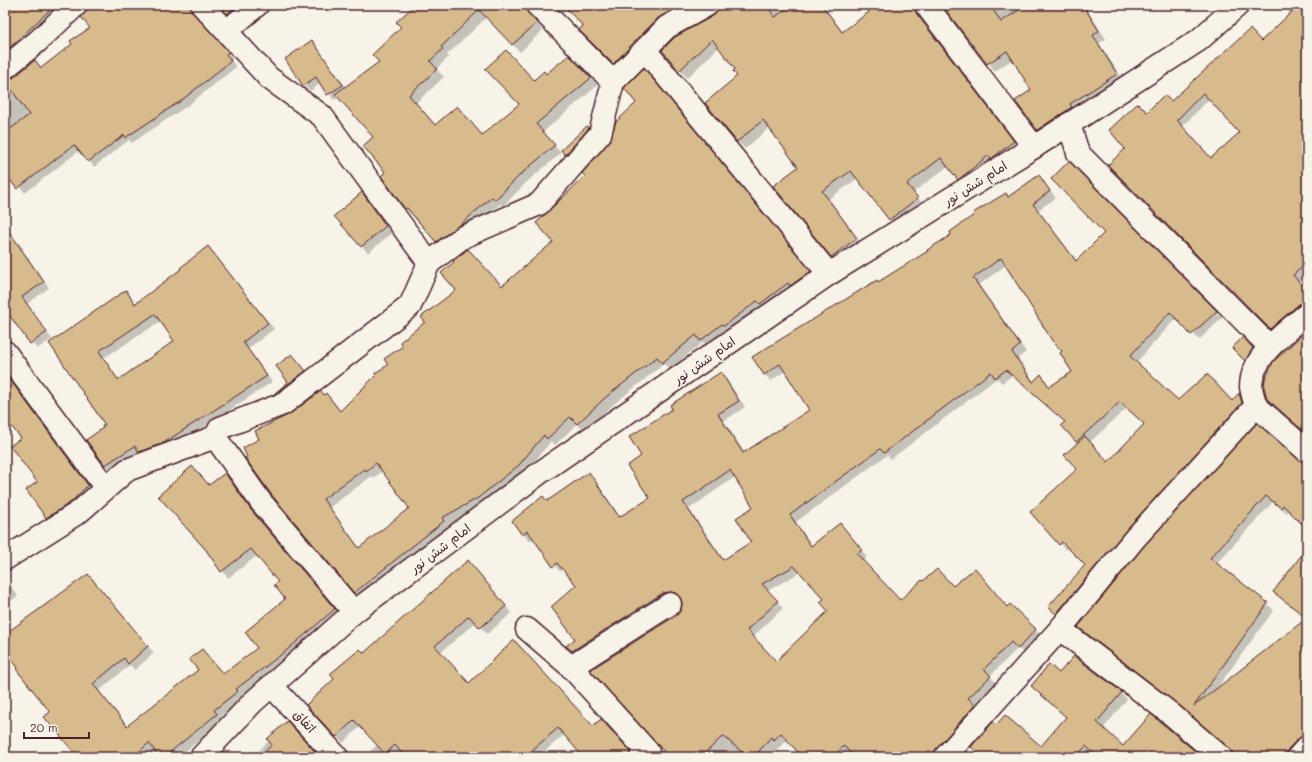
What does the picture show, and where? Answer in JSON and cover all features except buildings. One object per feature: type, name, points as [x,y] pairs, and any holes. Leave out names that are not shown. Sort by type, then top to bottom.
[{"type":"street","points":[[5,68],[38,41],[76,5]]},
{"type":"street","points":[[202,5],[269,78],[322,116],[429,263]]},
{"type":"street","points":[[227,31],[257,5]]},
{"type":"street","points":[[537,5],[613,82]]},
{"type":"street","points":[[5,559],[79,512],[127,470],[215,437],[220,428],[283,404],[410,306],[429,263],[463,237],[538,204],[600,134],[613,82],[667,27],[707,5]]},
{"type":"street","points":[[926,5],[1034,147]]},
{"type":"street","name":"امام شش نور","points":[[202,757],[253,702],[354,612],[541,472],[829,274],[1034,147],[1199,40],[1238,5]]},
{"type":"street","points":[[645,50],[829,274]]},
{"type":"street","points":[[1069,124],[1078,153],[1270,346]]},
{"type":"street","points":[[1307,314],[1270,346],[1253,375],[1251,388],[1256,406],[1307,451]]},
{"type":"street","points":[[5,352],[106,488]]},
{"type":"street","points":[[945,757],[1060,628],[1136,537],[1256,406]]},
{"type":"street","points":[[215,437],[261,502],[354,612]]},
{"type":"street","points":[[571,667],[670,604]]},
{"type":"street","points":[[1060,628],[1171,714],[1221,757]]},
{"type":"street","points":[[527,629],[571,667],[648,752],[641,757]]},
{"type":"street","name":"اتفاق","points":[[272,686],[337,757]]},
{"type":"street","points":[[1298,757],[1307,747]]}]
